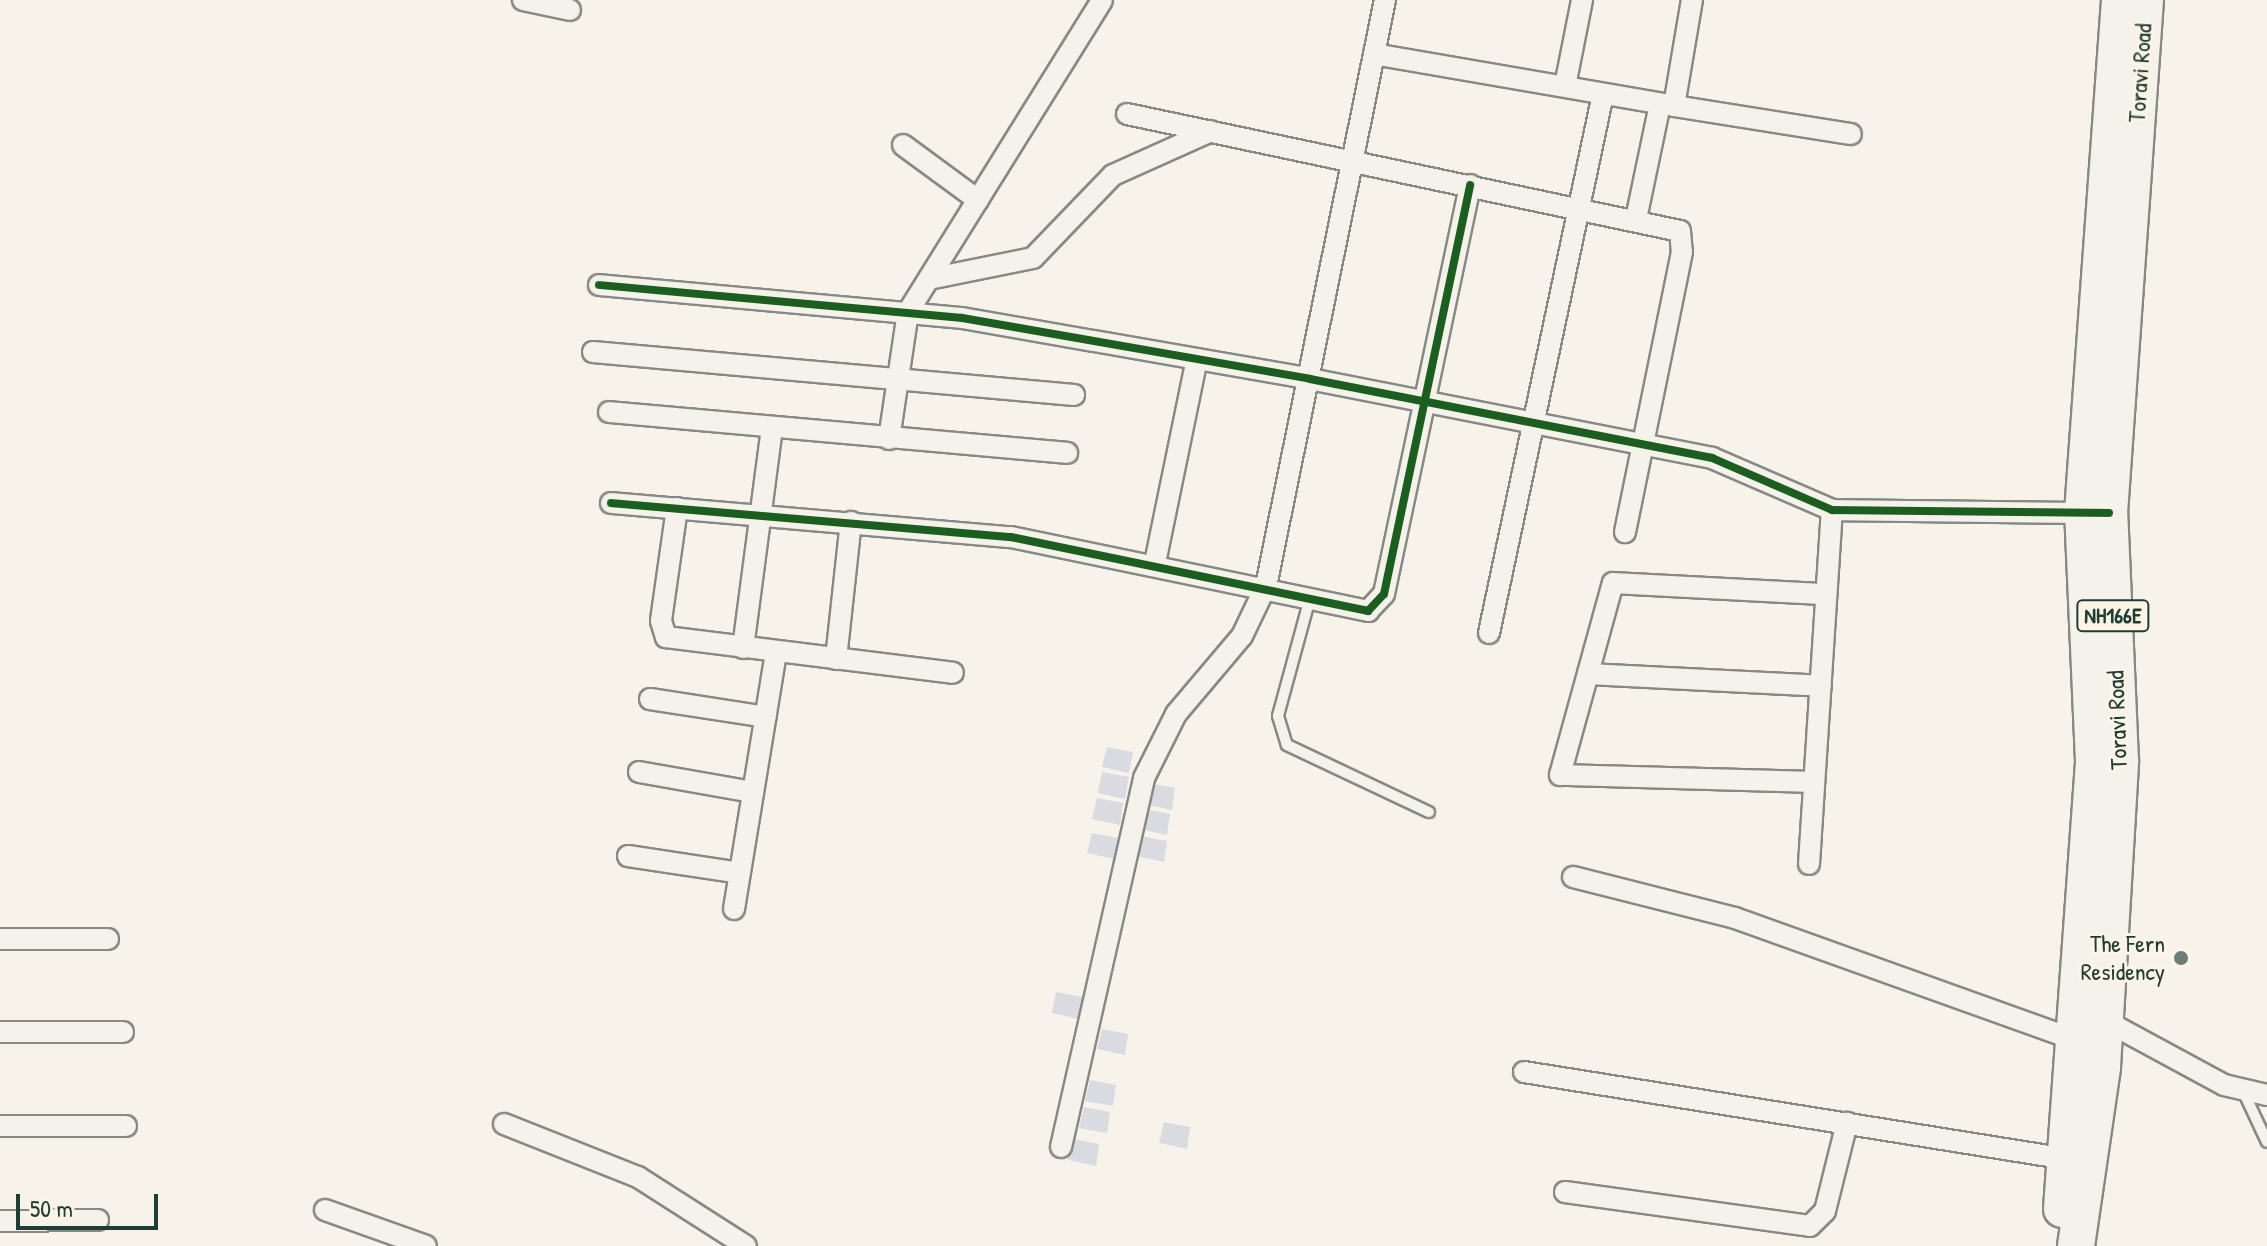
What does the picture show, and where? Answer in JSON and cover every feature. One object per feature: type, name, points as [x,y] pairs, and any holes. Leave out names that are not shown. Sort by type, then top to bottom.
[{"type":"highway","name":"Toravi Road","points":[[2068,1238],[2067,1159],[2091,1031],[2120,761],[2096,513],[2120,0]]},
{"type":"highway","name":"Toravi Road","points":[[2096,513],[2145,0]]},
{"type":"highway","name":"Toravi Road","points":[[2068,1238],[2092,1163],[2091,1031]]},
{"type":"street","points":[[523,0],[570,10]]},
{"type":"street","points":[[889,439],[908,312],[1102,0]]},
{"type":"street","points":[[1061,1147],[1144,778],[1176,714],[1242,636],[1266,586],[1385,0]]},
{"type":"street","points":[[1565,86],[1582,0]]},
{"type":"street","points":[[1636,219],[1692,0]]},
{"type":"street","points":[[1374,54],[1851,134]]},
{"type":"street","points":[[1489,633],[1603,94]]},
{"type":"street","points":[[1127,114],[1668,226],[1683,239],[1625,532]]},
{"type":"street","points":[[929,279],[1033,258],[1113,175],[1211,131]]},
{"type":"street","points":[[903,145],[978,200]]},
{"type":"street","points":[[611,503],[965,531],[1155,563],[1266,586],[1356,610],[1378,605],[1470,185]]},
{"type":"street","points":[[599,285],[908,312],[1310,379],[1712,458],[1832,510],[2096,513]]},
{"type":"street","points":[[593,352],[1074,395]]},
{"type":"street","points":[[1155,563],[1197,359]]},
{"type":"street","points":[[609,412],[1067,453]]},
{"type":"street","points":[[743,648],[772,428]]},
{"type":"street","points":[[677,508],[662,630],[673,640],[953,673]]},
{"type":"street","points":[[1809,864],[1832,510]]},
{"type":"street","points":[[836,659],[851,522]]},
{"type":"street","points":[[1814,782],[1560,775],[1613,583],[1826,594]]},
{"type":"street","points":[[734,909],[776,652]]},
{"type":"street","points":[[1588,674],[1821,686]]},
{"type":"street","points":[[650,699],[766,717]]},
{"type":"street","points":[[639,772],[753,792]]},
{"type":"street","points":[[628,856],[740,873]]},
{"type":"street","points":[[1573,877],[1735,918],[2091,1031],[2244,1093],[2267,1095]]},
{"type":"street","points":[[0,939],[108,939]]},
{"type":"street","points":[[0,1032],[123,1032]]},
{"type":"street","points":[[1524,1072],[2067,1159]]},
{"type":"street","points":[[1565,1192],[1810,1226],[1825,1211],[1847,1123]]},
{"type":"street","points":[[504,1124],[638,1177],[746,1246]]},
{"type":"street","points":[[0,1126],[126,1126]]},
{"type":"street","points":[[325,1210],[426,1246]]},
{"type":"street","points":[[0,1221],[98,1220]]},
{"type":"lane","points":[[1310,598],[1278,716],[1287,745],[1429,812]]},
{"type":"lane","points":[[2244,1093],[2267,1142]]},
{"type":"building","points":[[1107,747],[1133,752],[1129,773],[1102,767]]},
{"type":"building","points":[[1102,772],[1129,777],[1125,799],[1098,793]]},
{"type":"building","points":[[1149,783],[1175,788],[1172,810],[1144,804]]},
{"type":"building","points":[[1097,798],[1123,803],[1120,825],[1092,819]]},
{"type":"building","points":[[1144,809],[1170,814],[1167,835],[1139,829]]},
{"type":"building","points":[[1092,833],[1118,838],[1115,859],[1087,853]]},
{"type":"building","points":[[1141,836],[1167,841],[1164,862],[1136,856]]},
{"type":"building","points":[[1056,992],[1083,997],[1079,1019],[1052,1013]]},
{"type":"building","points":[[1102,1029],[1128,1034],[1125,1055],[1097,1049]]},
{"type":"building","points":[[1090,1080],[1116,1085],[1113,1106],[1085,1101]]},
{"type":"building","points":[[1084,1107],[1110,1112],[1107,1133],[1079,1128]]},
{"type":"building","points":[[1164,1122],[1190,1127],[1187,1149],[1159,1143]]},
{"type":"building","points":[[1073,1139],[1099,1144],[1096,1166],[1068,1160]]},
{"type":"cycle path","points":[[611,503],[1011,537],[1368,611],[1384,594],[1470,185]]},
{"type":"cycle path","points":[[599,285],[962,318],[1310,379],[1712,458],[1832,510],[2109,513]]},
{"type":"place","name":"The Fern Residency","points":[[2181,958]]}]
